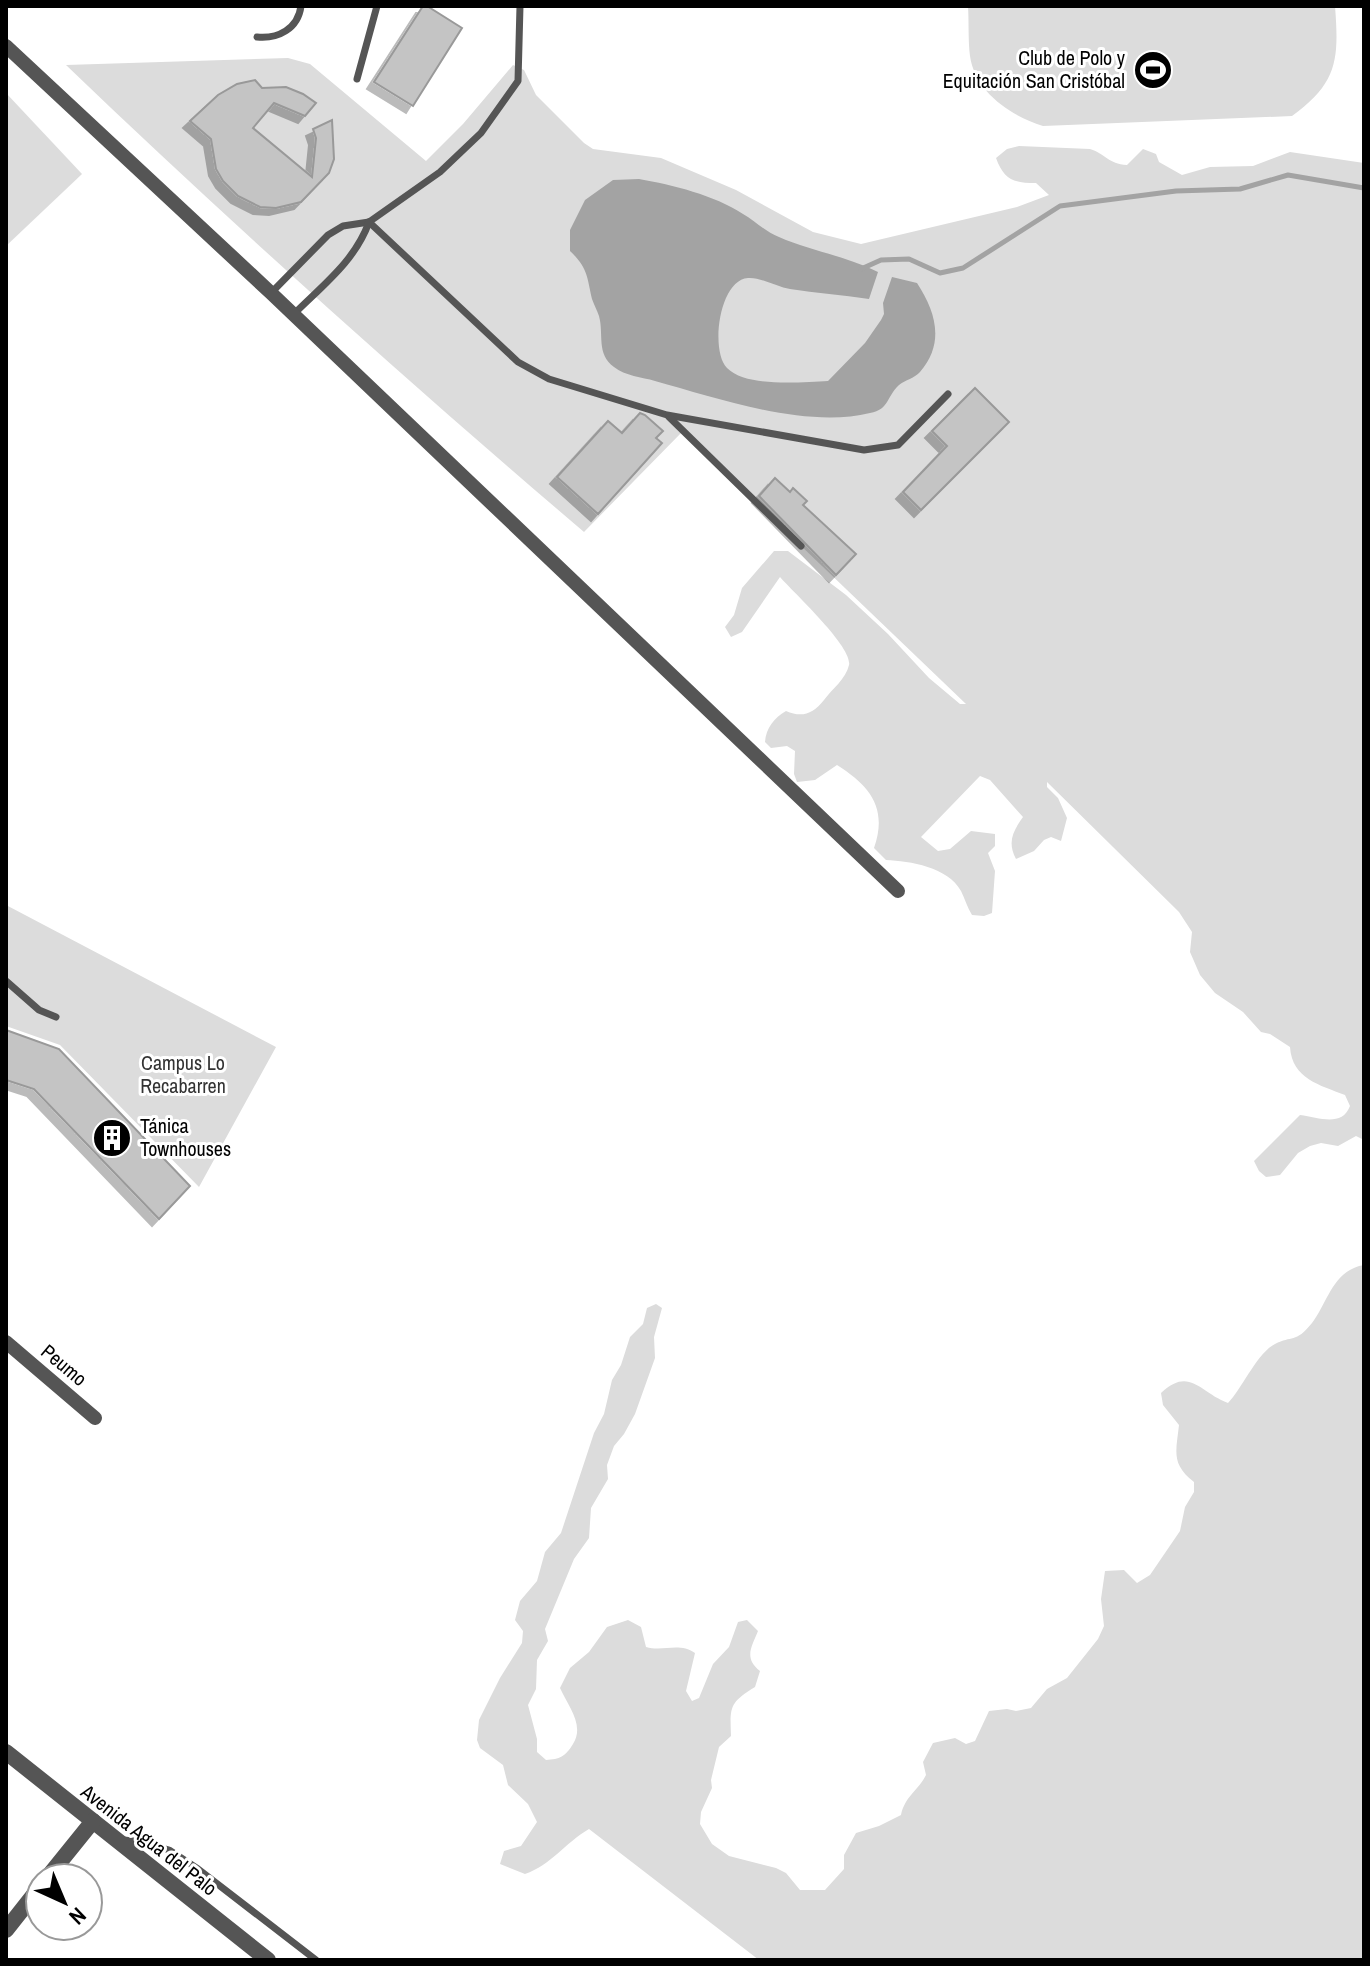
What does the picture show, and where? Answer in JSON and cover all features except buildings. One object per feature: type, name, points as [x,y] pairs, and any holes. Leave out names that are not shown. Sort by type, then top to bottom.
[{"type":"street","points":[[6,46],[294,314],[898,891]]},
{"type":"street","name":"Peumo","points":[[6,1342],[95,1418]]},
{"type":"street","name":"Avenida Agua del Palo","points":[[6,1752],[268,1960]]},
{"type":"street","points":[[60,1862],[93,1821]]},
{"type":"street","points":[[6,1930],[24,1907]]},
{"type":"lane","points":[[257,37],[269,38],[285,32],[299,17],[301,6]]},
{"type":"lane","points":[[357,79],[377,6]]},
{"type":"lane","points":[[271,293],[328,235],[343,226],[369,222],[440,172],[481,133],[518,81],[520,6]]},
{"type":"lane","points":[[294,314],[352,255],[362,241],[369,222]]},
{"type":"lane","points":[[369,222],[518,362],[549,379],[667,415],[864,450],[898,445],[948,394]]},
{"type":"lane","points":[[667,415],[801,546]]},
{"type":"lane","points":[[6,981],[39,1010],[56,1017]]},
{"type":"lane","points":[[116,1839],[169,1850],[316,1960]]},
{"type":"green space","name":"Club de Polo y Equitación San Cristóbal","points":[[968,6],[1335,6],[1335,55],[1327,81],[1292,116],[1043,126],[1007,109],[979,81],[970,56]]},
{"type":"green space","points":[[288,58],[310,64],[426,161],[463,124],[513,65],[524,70],[536,95],[593,149],[661,158],[736,190],[813,232],[861,244],[1017,207],[1049,195],[1036,183],[1016,181],[1006,176],[996,158],[1007,149],[1019,146],[1090,149],[1115,163],[1127,165],[1143,149],[1156,154],[1159,162],[1182,175],[1210,167],[1253,166],[1290,152],[1364,163],[1364,1140],[1356,1136],[1338,1146],[1321,1143],[1310,1146],[1298,1153],[1280,1175],[1266,1177],[1259,1171],[1254,1161],[1300,1115],[1330,1120],[1342,1117],[1350,1106],[1345,1095],[1317,1084],[1302,1074],[1292,1058],[1290,1047],[1261,1032],[1243,1012],[1215,993],[1200,975],[1190,952],[1192,932],[1179,912],[1047,782],[1047,787],[1058,798],[1067,818],[1061,841],[1051,837],[1034,851],[1016,859],[1012,837],[1023,817],[990,780],[980,776],[921,837],[938,851],[950,849],[971,831],[995,834],[995,846],[988,853],[995,871],[992,913],[984,916],[972,915],[961,891],[947,876],[917,864],[886,860],[874,848],[878,834],[877,810],[867,790],[849,773],[837,765],[815,780],[797,782],[794,774],[795,751],[787,746],[771,748],[765,742],[769,728],[786,711],[802,714],[816,709],[842,679],[849,665],[848,657],[832,633],[780,577],[742,632],[731,637],[725,627],[734,615],[742,588],[774,551],[788,551],[846,595],[929,678],[960,704],[966,704],[682,432],[584,532],[322,302],[66,65]]},
{"type":"green space","points":[[6,93],[82,174],[6,246]]},
{"type":"green space","name":"Campus Lo Recabarren","points":[[6,905],[276,1047],[199,1187],[60,1045],[6,1026]]},
{"type":"green space","points":[[1364,1265],[1364,1960],[759,1960],[589,1829],[543,1865],[525,1874],[500,1864],[504,1851],[521,1846],[537,1822],[528,1804],[508,1785],[503,1765],[480,1748],[477,1740],[479,1720],[522,1643],[523,1631],[515,1620],[520,1601],[537,1581],[545,1552],[561,1533],[594,1433],[604,1414],[612,1380],[621,1365],[630,1337],[643,1324],[647,1308],[656,1304],[662,1308],[654,1337],[655,1358],[635,1414],[614,1446],[607,1465],[608,1479],[591,1508],[589,1538],[574,1559],[545,1629],[548,1641],[537,1660],[536,1689],[528,1705],[537,1739],[537,1752],[546,1760],[555,1759],[565,1755],[573,1744],[576,1723],[560,1688],[570,1668],[589,1652],[607,1627],[628,1620],[641,1627],[646,1647],[683,1648],[695,1653],[686,1691],[692,1701],[699,1698],[713,1664],[729,1647],[738,1622],[747,1620],[758,1631],[750,1657],[760,1671],[755,1687],[740,1697],[733,1707],[731,1736],[719,1747],[712,1788],[701,1812],[700,1824],[712,1844],[729,1856],[776,1868],[786,1873],[800,1890],[825,1890],[844,1869],[844,1855],[856,1833],[901,1815],[905,1803],[926,1775],[923,1762],[933,1743],[955,1738],[966,1744],[975,1741],[989,1711],[1031,1708],[1047,1689],[1067,1678],[1098,1639],[1104,1626],[1101,1599],[1105,1571],[1124,1570],[1137,1583],[1150,1575],[1180,1531],[1185,1507],[1194,1492],[1194,1482],[1178,1463],[1179,1425],[1163,1405],[1161,1393],[1171,1385],[1188,1382],[1228,1403],[1268,1349],[1301,1334],[1318,1315],[1338,1280],[1345,1273]]},
{"type":"shaded area","points":[[639,179],[706,196],[732,207],[779,237],[878,272],[869,299],[790,289],[753,278],[738,282],[724,303],[719,333],[722,359],[727,368],[736,374],[761,381],[828,381],[865,343],[881,320],[892,277],[917,283],[929,305],[935,339],[928,361],[918,374],[895,389],[881,409],[845,417],[818,417],[761,409],[618,370],[605,356],[599,316],[586,273],[570,251],[570,230],[585,200],[613,180]]},
{"type":"waterway","points":[[861,269],[881,260],[909,259],[940,273],[963,268],[1060,206],[1176,191],[1240,189],[1288,175],[1364,188]]},
{"type":"place","name":"Club de Polo y Equitación San Cristóbal","points":[[1153,70]]},
{"type":"place","name":"Tánica Townhouses","points":[[112,1138]]}]
